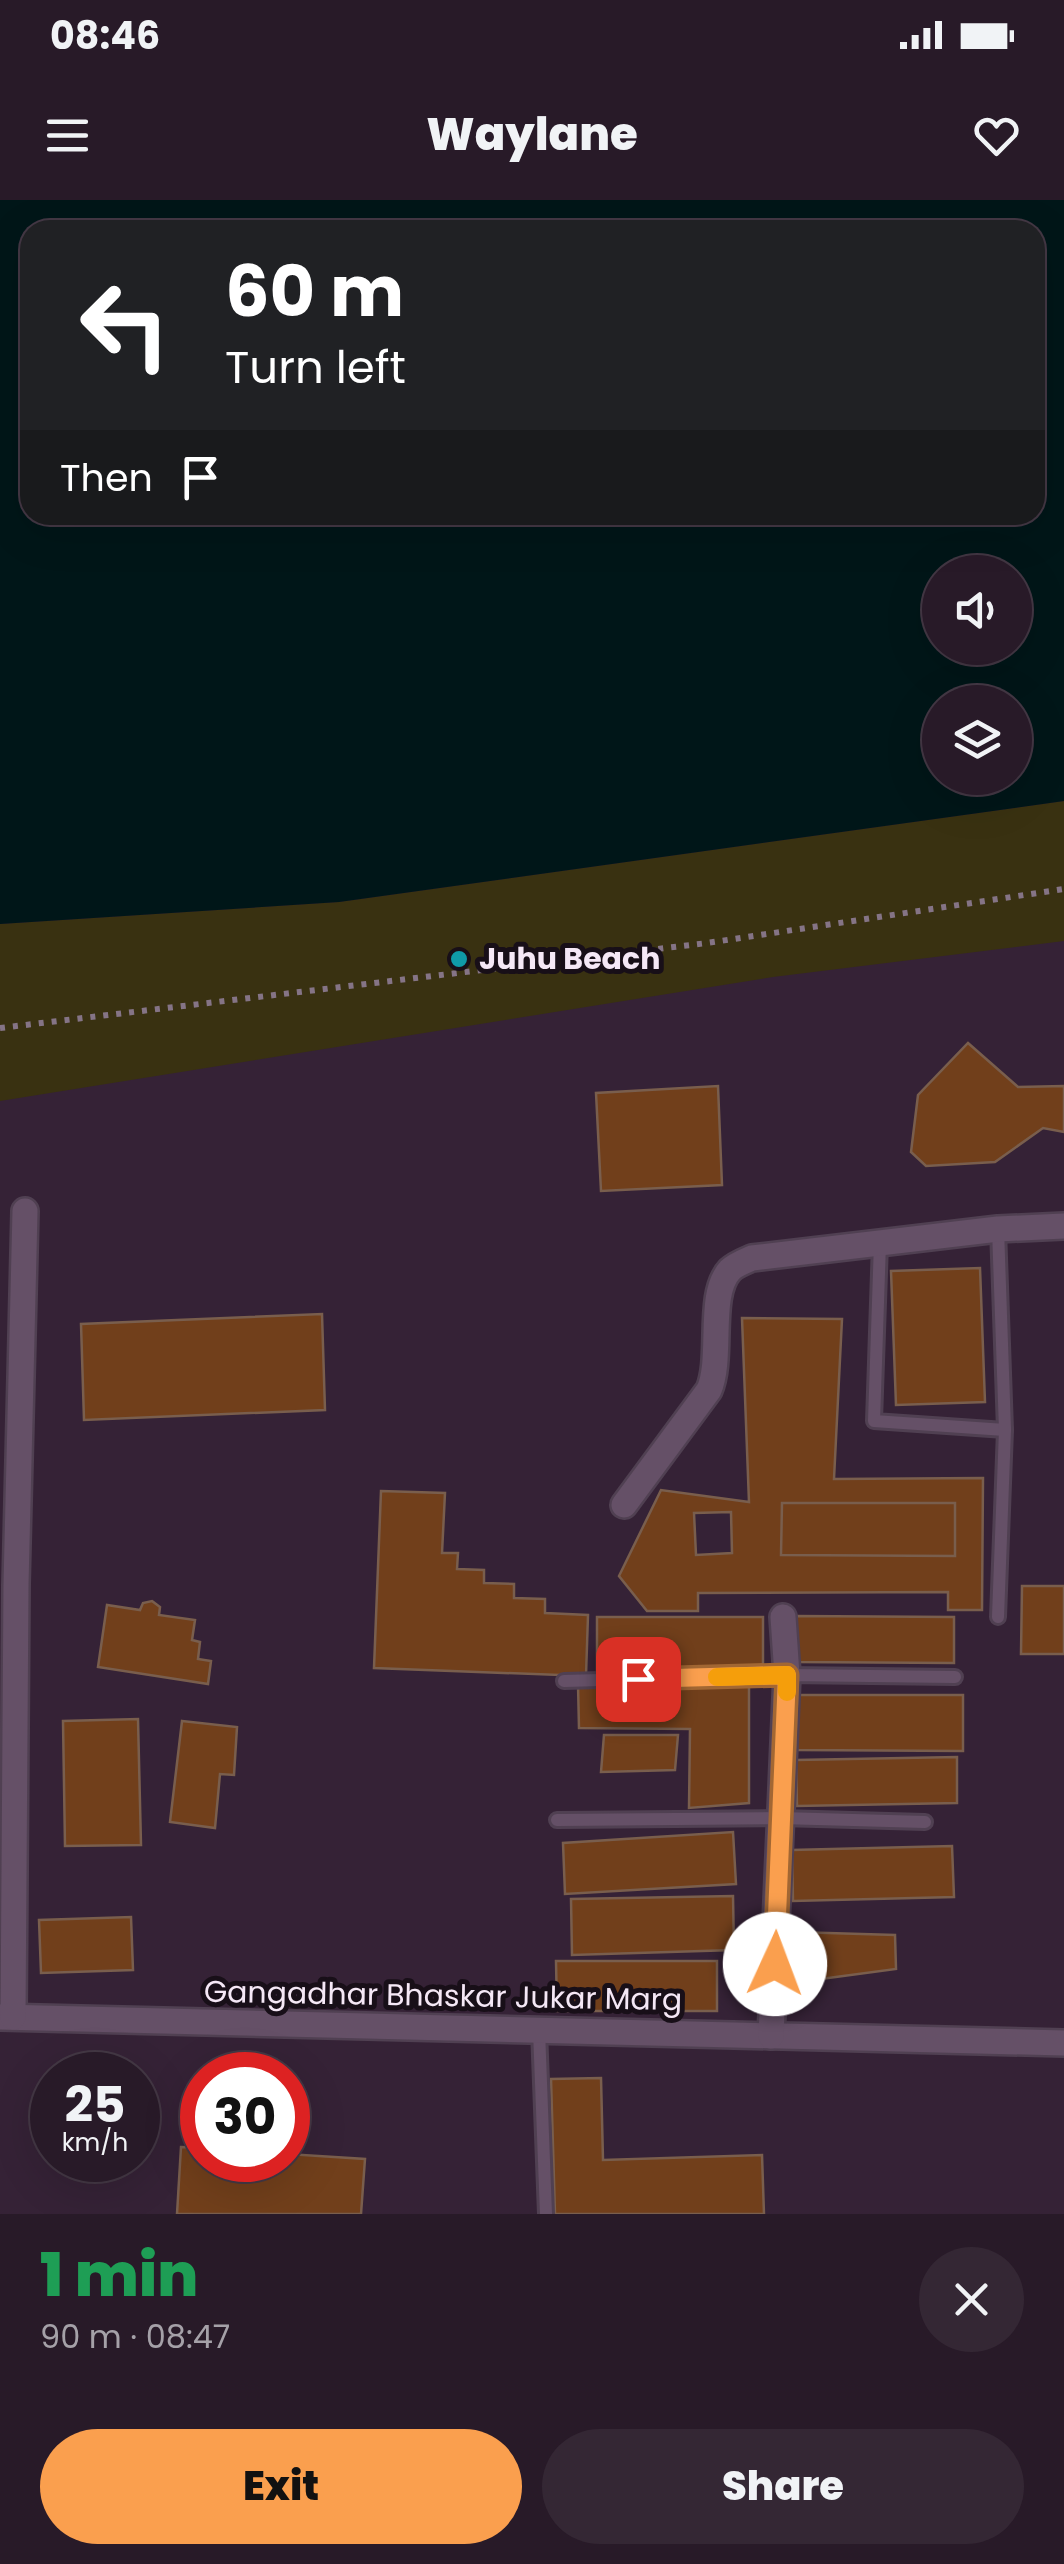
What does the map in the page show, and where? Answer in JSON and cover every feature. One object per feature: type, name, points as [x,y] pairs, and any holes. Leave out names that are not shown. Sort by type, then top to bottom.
[{"type":"street","points":[[7,2017],[26,1212]]},
{"type":"street","points":[[624,1505],[709,1390],[716,1373],[718,1298],[728,1271],[752,1258],[1064,1226]]},
{"type":"street","points":[[771,2036],[787,1675],[783,1616]]},
{"type":"street","name":"Gangadhar Bhaskar Jukar Marg","points":[[7,2017],[1064,2044]]},
{"type":"lane","points":[[998,1230],[1005,1430],[998,1617]]},
{"type":"lane","points":[[880,1243],[874,1421],[1005,1430]]},
{"type":"lane","points":[[564,1682],[787,1675],[955,1677]]},
{"type":"lane","points":[[556,1820],[781,1818],[925,1822]]},
{"type":"lane","points":[[540,2030],[546,2214]]},
{"type":"path","points":[[0,1028],[708,943],[1064,888]]},
{"type":"sand","name":"Juhu Beach","points":[[1064,801],[1064,941],[773,977],[0,1101],[0,924],[339,902]]},
{"type":"shaded area","points":[[0,200],[1064,200],[1064,801],[339,902],[0,924]]},
{"type":"building","points":[[968,1043],[1018,1087],[1064,1086],[1064,1132],[1043,1128],[995,1162],[926,1166],[911,1152],[918,1095]]},
{"type":"building","points":[[718,1086],[722,1185],[601,1191],[596,1093]]},
{"type":"building","points":[[980,1268],[985,1402],[896,1405],[891,1271]]},
{"type":"building","points":[[322,1314],[325,1410],[84,1420],[81,1324]]},
{"type":"building","points":[[742,1318],[842,1319],[834,1479],[983,1478],[982,1610],[948,1610],[948,1592],[698,1593],[698,1611],[647,1611],[619,1576],[661,1490],[749,1502]],"holes":[[[731,1512],[732,1553],[696,1555],[694,1513]]]},
{"type":"building","points":[[381,1491],[445,1493],[442,1553],[458,1553],[457,1569],[484,1570],[484,1583],[514,1584],[514,1598],[545,1599],[545,1613],[588,1615],[586,1676],[374,1668]]},
{"type":"building","points":[[782,1503],[955,1503],[955,1556],[781,1555]]},
{"type":"building","points":[[1022,1586],[1064,1586],[1064,1654],[1021,1654]]},
{"type":"building","points":[[152,1601],[160,1607],[159,1615],[195,1620],[192,1640],[200,1642],[198,1659],[211,1661],[208,1684],[98,1667],[107,1605],[140,1610],[143,1603]]},
{"type":"building","points":[[795,1616],[954,1617],[954,1663],[795,1662]]},
{"type":"building","points":[[597,1617],[763,1617],[763,1671],[597,1671]]},
{"type":"building","points":[[578,1684],[749,1686],[749,1803],[689,1808],[690,1729],[579,1728]]},
{"type":"building","points":[[797,1695],[963,1695],[963,1751],[797,1750]]},
{"type":"building","points":[[138,1719],[141,1845],[65,1846],[63,1721]]},
{"type":"building","points":[[182,1721],[237,1727],[234,1775],[220,1774],[215,1828],[170,1822]]},
{"type":"building","points":[[604,1735],[678,1735],[675,1770],[601,1772]]},
{"type":"building","points":[[957,1757],[957,1803],[797,1806],[796,1760]]},
{"type":"building","points":[[733,1832],[736,1884],[565,1894],[563,1843]]},
{"type":"building","points":[[952,1846],[954,1897],[793,1901],[792,1850]]},
{"type":"building","points":[[733,1896],[734,1950],[572,1955],[571,1899]]},
{"type":"building","points":[[131,1917],[133,1970],[41,1973],[39,1920]]},
{"type":"building","points":[[794,1932],[895,1935],[896,1969],[798,1982]]},
{"type":"building","points":[[556,1961],[717,1961],[717,2011],[557,2011]]},
{"type":"building","points":[[601,2078],[603,2160],[762,2155],[764,2214],[555,2214],[551,2079]]},
{"type":"building","points":[[310,2155],[365,2159],[361,2214],[177,2214],[180,2164],[180,2182],[310,2182]]},
{"type":"slow traffic","points":[[717,1677],[787,1675],[787,1692]]},
{"type":"place","name":"Juhu Beach","points":[[459,959]]},
{"type":"route","points":[[638,1679],[787,1675],[775,1964]]}]
